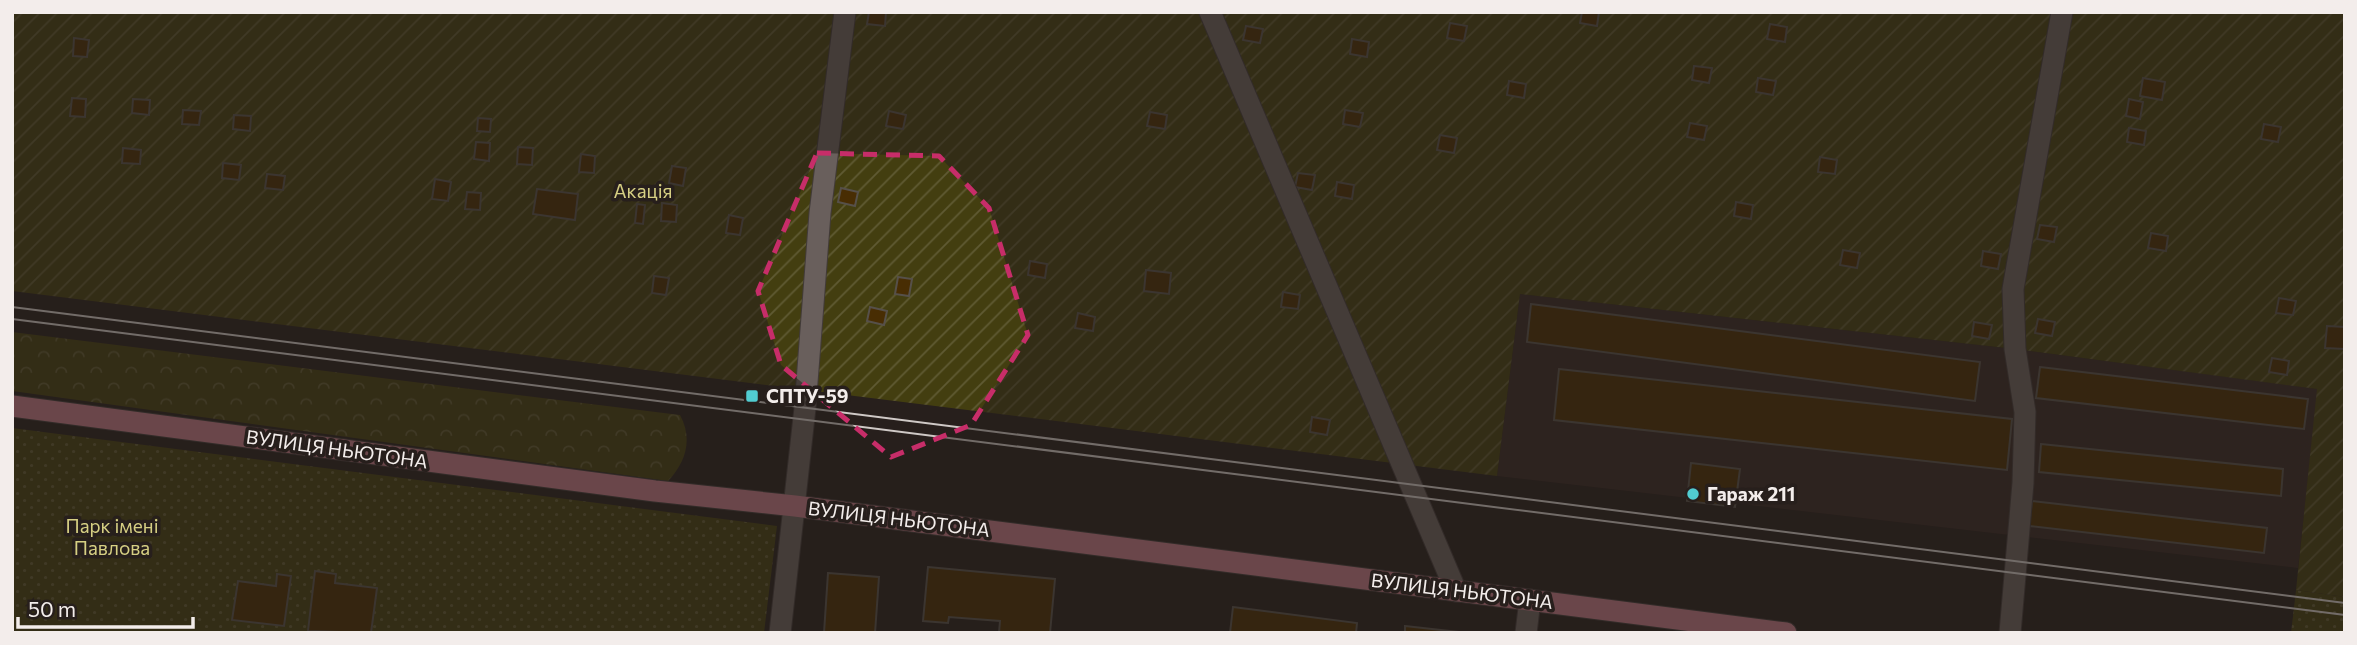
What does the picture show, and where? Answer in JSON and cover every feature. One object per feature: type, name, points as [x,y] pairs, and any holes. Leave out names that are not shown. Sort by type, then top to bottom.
[{"type":"main road","name":"ВУЛИЦЯ НЬЮТОНА","points":[[12,406],[641,489],[795,506],[1786,633]]},
{"type":"street","points":[[779,633],[795,506],[820,213],[845,12]]},
{"type":"street","points":[[1210,12],[1456,590]]},
{"type":"street","points":[[2010,633],[2025,462],[2025,412],[2015,349],[2013,289],[2062,12]]},
{"type":"street","points":[[1526,633],[1530,600]]},
{"type":"highlighted area","points":[[817,153],[939,156],[989,208],[1028,335],[971,425],[891,457],[781,365],[758,291]]},
{"type":"shaded area","points":[[1520,294],[2015,349],[2318,389],[2298,568],[1497,476]]},
{"type":"green space","name":"Акація","points":[[12,12],[2345,12],[2345,597],[2296,590],[2317,389],[2015,349],[1520,294],[1497,476],[12,291]]},
{"type":"green space","points":[[12,332],[680,415],[686,433],[686,450],[668,481],[12,391]]},
{"type":"green space","name":"Парк імені Павлова","points":[[12,428],[777,526],[764,633],[12,633]]},
{"type":"green space","points":[[2296,590],[2345,597],[2345,633],[2291,633]]},
{"type":"building","points":[[869,12],[886,12],[885,26],[867,24]]},
{"type":"building","points":[[1582,12],[1599,12],[1597,26],[1580,23]]},
{"type":"building","points":[[1450,23],[1467,26],[1464,41],[1447,38]]},
{"type":"building","points":[[1770,24],[1787,27],[1785,42],[1767,39]]},
{"type":"building","points":[[1246,26],[1263,29],[1260,43],[1243,40]]},
{"type":"building","points":[[74,38],[89,40],[87,57],[73,56]]},
{"type":"building","points":[[1352,39],[1369,42],[1367,57],[1350,54]]},
{"type":"building","points":[[1694,66],[1712,68],[1709,83],[1692,80]]},
{"type":"building","points":[[1758,78],[1776,81],[1773,95],[1756,92]]},
{"type":"building","points":[[2143,78],[2165,82],[2162,100],[2140,96]]},
{"type":"building","points":[[1509,81],[1526,84],[1524,98],[1507,95]]},
{"type":"building","points":[[72,98],[86,99],[85,117],[70,116]]},
{"type":"building","points":[[133,99],[150,100],[149,115],[132,113]]},
{"type":"building","points":[[2129,99],[2143,102],[2140,119],[2126,116]]},
{"type":"building","points":[[183,110],[201,111],[199,125],[182,124]]},
{"type":"building","points":[[1345,110],[1363,113],[1360,127],[1343,124]]},
{"type":"building","points":[[889,111],[906,115],[903,129],[886,126]]},
{"type":"building","points":[[1150,112],[1167,115],[1165,129],[1147,126]]},
{"type":"building","points":[[234,115],[251,116],[250,131],[233,129]]},
{"type":"building","points":[[478,118],[491,119],[490,132],[477,131]]},
{"type":"building","points":[[1690,123],[1707,126],[1704,140],[1687,137]]},
{"type":"building","points":[[2264,124],[2281,127],[2278,142],[2261,139]]},
{"type":"building","points":[[2129,128],[2146,131],[2144,145],[2127,142]]},
{"type":"building","points":[[1440,135],[1457,138],[1454,153],[1437,150]]},
{"type":"building","points":[[476,142],[490,143],[489,161],[474,159]]},
{"type":"building","points":[[518,147],[533,148],[532,165],[517,164]]},
{"type":"building","points":[[123,148],[141,150],[140,164],[122,163]]},
{"type":"building","points":[[581,154],[595,156],[594,173],[579,172]]},
{"type":"building","points":[[1820,157],[1837,160],[1835,174],[1818,172]]},
{"type":"building","points":[[223,163],[241,165],[239,180],[222,178]]},
{"type":"building","points":[[672,166],[686,168],[683,186],[669,183]]},
{"type":"building","points":[[1298,173],[1315,175],[1312,190],[1295,187]]},
{"type":"building","points":[[267,174],[285,176],[283,190],[265,188]]},
{"type":"building","points":[[435,179],[451,182],[448,201],[432,199]]},
{"type":"building","points":[[1337,182],[1354,185],[1352,199],[1335,196]]},
{"type":"building","points":[[841,188],[858,192],[855,206],[838,202]]},
{"type":"building","points":[[537,189],[578,194],[575,220],[533,214]]},
{"type":"building","points":[[467,192],[481,193],[480,210],[465,209]]},
{"type":"building","points":[[1736,202],[1753,205],[1751,219],[1734,216]]},
{"type":"building","points":[[662,203],[677,205],[676,222],[661,221]]},
{"type":"building","points":[[637,204],[645,205],[643,224],[635,223]]},
{"type":"building","points":[[729,215],[743,218],[740,235],[726,233]]},
{"type":"building","points":[[2040,225],[2057,227],[2054,242],[2037,239]]},
{"type":"building","points":[[2151,233],[2168,236],[2166,251],[2148,248]]},
{"type":"building","points":[[1843,250],[1860,253],[1857,268],[1840,265]]},
{"type":"building","points":[[1983,251],[2001,254],[1998,269],[1981,266]]},
{"type":"building","points":[[1030,261],[1047,264],[1045,278],[1028,275]]},
{"type":"building","points":[[1146,270],[1171,273],[1169,294],[1144,291]]},
{"type":"building","points":[[654,276],[669,278],[666,295],[652,293]]},
{"type":"building","points":[[898,277],[912,279],[909,296],[895,294]]},
{"type":"building","points":[[1283,292],[1300,295],[1298,309],[1281,307]]},
{"type":"building","points":[[2279,298],[2296,301],[2293,315],[2276,313]]},
{"type":"building","points":[[1531,304],[1980,362],[1975,401],[1527,342]]},
{"type":"building","points":[[870,307],[887,311],[884,325],[867,321]]},
{"type":"building","points":[[1078,313],[1095,317],[1093,331],[1075,328]]},
{"type":"building","points":[[2038,319],[2055,322],[2052,336],[2035,333]]},
{"type":"building","points":[[1974,322],[1992,325],[1989,339],[1972,336]]},
{"type":"building","points":[[2327,326],[2345,327],[2345,349],[2325,348]]},
{"type":"building","points":[[2272,358],[2289,361],[2287,375],[2269,372]]},
{"type":"building","points":[[2040,367],[2308,399],[2304,429],[2036,398]]},
{"type":"building","points":[[1559,369],[2012,419],[2007,470],[1554,420]]},
{"type":"building","points":[[1312,417],[1330,420],[1327,435],[1310,432]]},
{"type":"building","points":[[2041,444],[2283,469],[2281,496],[2039,472]]},
{"type":"building","points":[[1691,463],[1740,469],[1735,507],[1687,501]]},
{"type":"building","points":[[2032,501],[2267,528],[2264,553],[2029,526]]},
{"type":"building","points":[[928,567],[1055,579],[1050,633],[999,633],[1000,621],[949,617],[948,623],[923,621]]},
{"type":"building","points":[[315,571],[336,574],[335,583],[377,588],[371,633],[308,631]]},
{"type":"building","points":[[828,573],[879,577],[875,633],[824,633]]},
{"type":"building","points":[[277,574],[291,576],[284,626],[232,620],[238,581],[276,586]]},
{"type":"building","points":[[1233,607],[1357,623],[1356,633],[1230,633]]},
{"type":"building","points":[[1405,626],[1468,633],[1405,633]]},
{"type":"tram line","points":[[12,307],[2345,603]]},
{"type":"tram line","points":[[12,319],[2345,615]]},
{"type":"place","name":"СПТУ-59","points":[[752,396]]},
{"type":"place","name":"Гараж 211","points":[[1693,494]]}]
